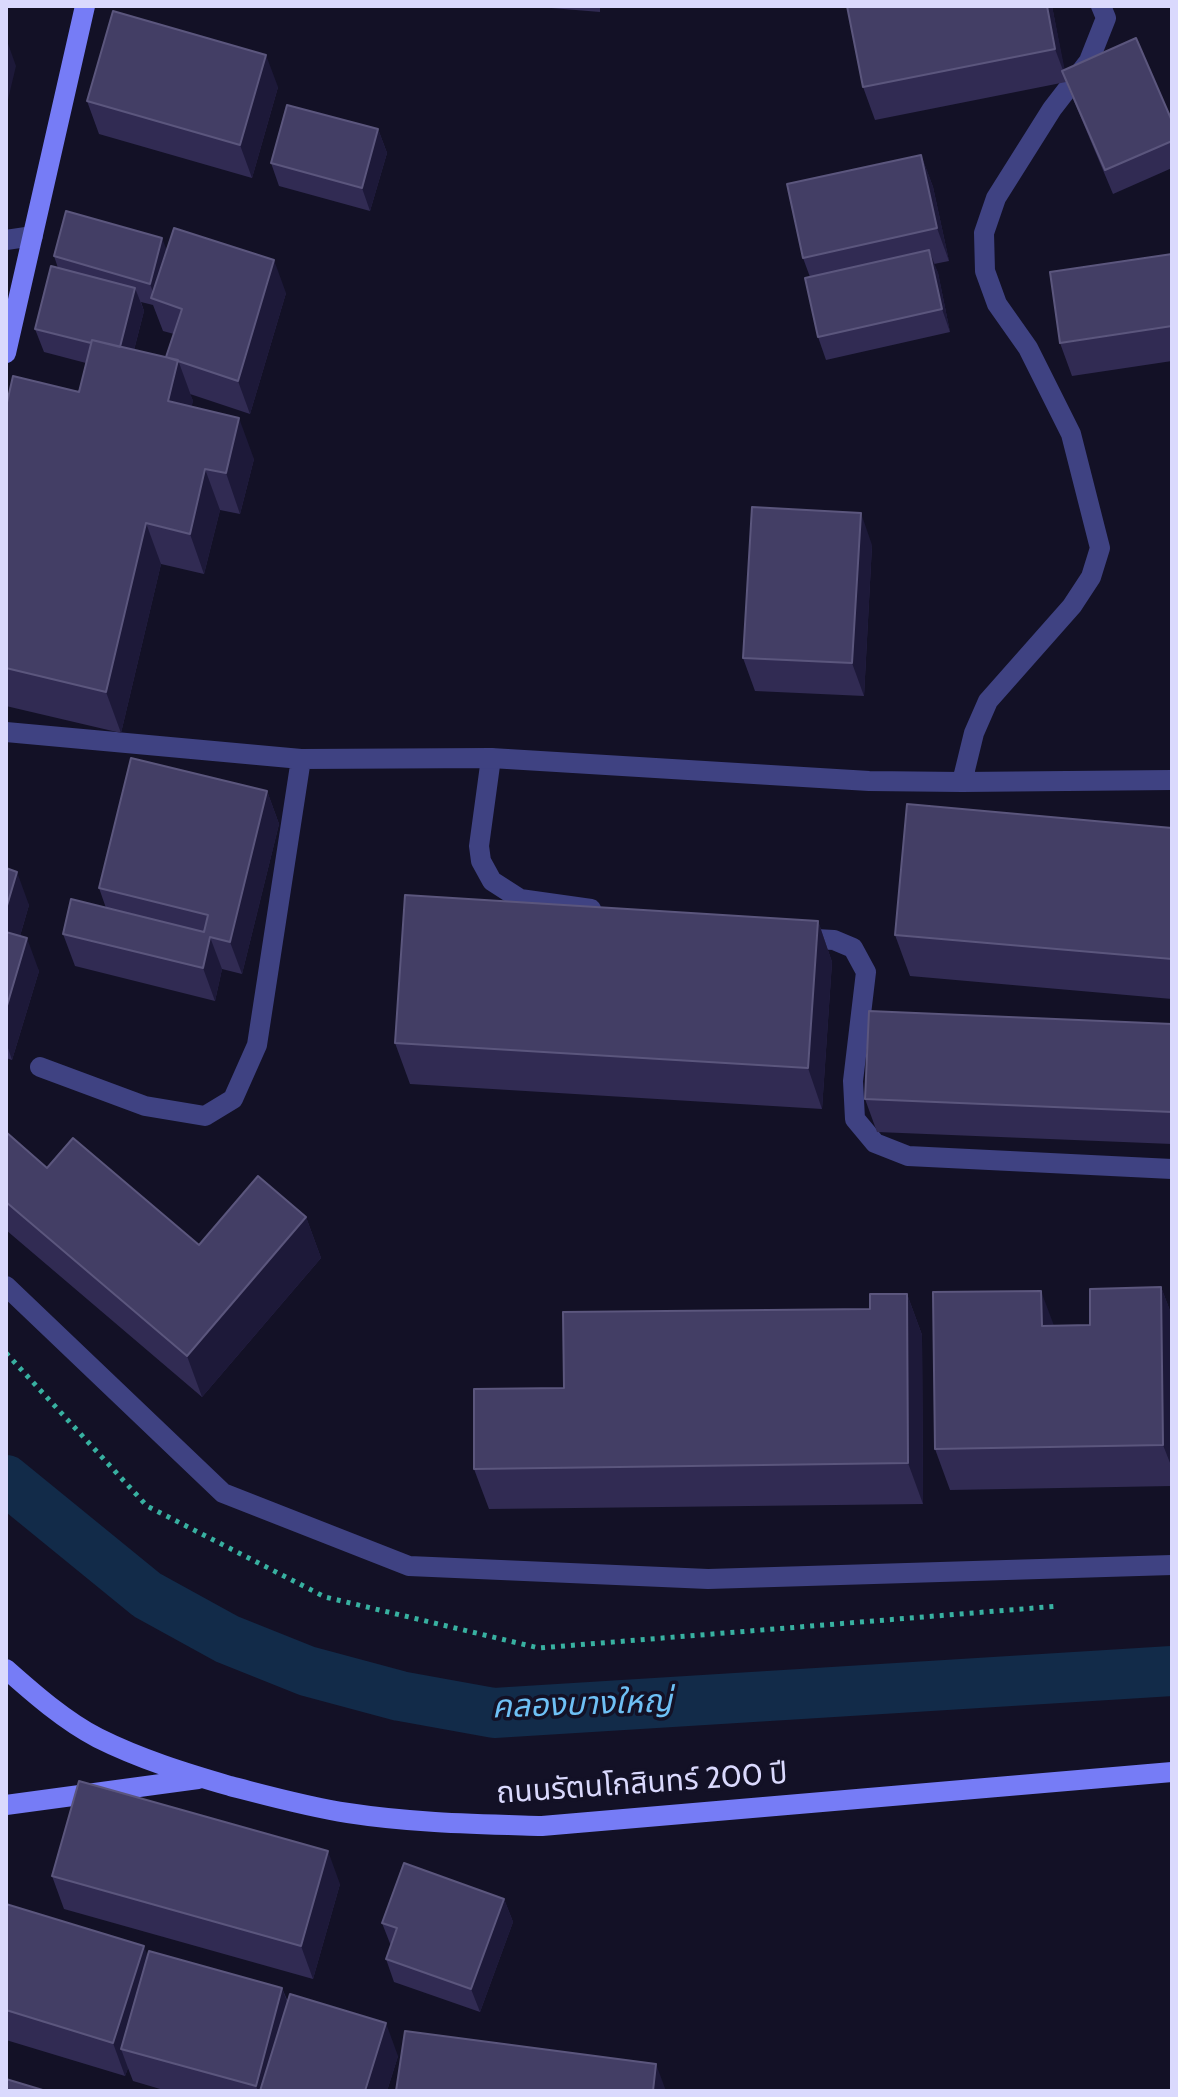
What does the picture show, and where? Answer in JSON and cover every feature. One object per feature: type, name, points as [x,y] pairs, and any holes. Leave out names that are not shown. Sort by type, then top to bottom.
[{"type":"street","points":[[6,353],[85,6]]},
{"type":"street","points":[[962,782],[974,733],[988,701],[1072,606],[1091,577],[1100,548],[1071,434],[1028,348],[997,304],[985,271],[984,233],[996,198],[1013,169],[1052,109],[1089,61],[1106,18],[1101,6]]},
{"type":"street","points":[[6,240],[33,236]]},
{"type":"street","points":[[6,732],[301,759],[491,758],[869,781],[1172,780]]},
{"type":"street","points":[[491,758],[479,846],[481,861],[492,881],[520,899],[614,912]]},
{"type":"street","points":[[40,1067],[145,1106],[205,1116],[233,1099],[257,1045],[301,759]]},
{"type":"street","points":[[771,934],[834,940],[853,948],[866,972],[853,1081],[855,1119],[875,1143],[908,1156],[1172,1169]]},
{"type":"street","points":[[6,1286],[223,1493],[409,1566],[708,1579],[1172,1565]]},
{"type":"street","name":"ถนนรัตนโกสินทร์ 200 ปี","points":[[6,1669],[96,1737],[145,1759],[276,1798],[349,1813],[442,1823],[542,1826],[1172,1772]]},
{"type":"street","points":[[6,1805],[202,1778]]},
{"type":"building","points":[[847,6],[1047,6],[1055,49],[863,87]]},
{"type":"building","points":[[113,11],[266,55],[240,145],[87,101]]},
{"type":"building","points":[[1136,38],[1172,121],[1172,141],[1105,170],[1062,71]]},
{"type":"building","points":[[287,105],[378,129],[362,188],[271,163]]},
{"type":"building","points":[[921,155],[937,228],[803,258],[787,184]]},
{"type":"building","points":[[66,211],[162,238],[150,284],[54,256]]},
{"type":"building","points":[[174,228],[274,260],[238,381],[166,357],[182,309],[151,298]]},
{"type":"building","points":[[929,250],[942,309],[818,337],[805,278]]},
{"type":"building","points":[[1172,254],[1172,326],[1060,343],[1050,272]]},
{"type":"building","points":[[51,266],[135,288],[120,347],[35,329]]},
{"type":"building","points":[[92,340],[178,360],[168,401],[239,418],[226,473],[205,469],[190,534],[146,523],[106,692],[6,668],[6,407],[13,376],[79,392]]},
{"type":"building","points":[[752,507],[861,513],[852,663],[743,658]]},
{"type":"building","points":[[131,758],[267,791],[230,942],[210,937],[203,968],[63,934],[71,899],[204,932],[208,915],[99,888]]},
{"type":"building","points":[[907,804],[1172,828],[1172,959],[895,935]]},
{"type":"building","points":[[6,868],[17,872],[6,909]]},
{"type":"building","points":[[405,895],[818,921],[808,1068],[395,1043]]},
{"type":"building","points":[[6,932],[27,938],[6,1009]]},
{"type":"building","points":[[869,1011],[1172,1024],[1172,1112],[865,1099]]},
{"type":"building","points":[[6,1132],[47,1168],[73,1138],[199,1245],[258,1176],[306,1217],[187,1356],[6,1202]]},
{"type":"building","points":[[1161,1287],[1163,1445],[935,1449],[933,1292],[1041,1291],[1042,1326],[1090,1325],[1090,1289]]},
{"type":"building","points":[[870,1294],[907,1294],[908,1463],[474,1469],[474,1389],[564,1388],[563,1312],[870,1309]]},
{"type":"building","points":[[79,1781],[328,1851],[301,1946],[52,1876]]},
{"type":"building","points":[[404,1863],[504,1899],[471,1989],[386,1959],[397,1928],[382,1923]]},
{"type":"building","points":[[6,1904],[144,1946],[113,2043],[6,2010]]},
{"type":"building","points":[[149,1951],[282,1988],[256,2086],[121,2049]]},
{"type":"building","points":[[290,1994],[386,2023],[365,2091],[260,2091]]},
{"type":"building","points":[[405,2031],[656,2064],[653,2091],[396,2091]]},
{"type":"building","points":[[6,2079],[46,2091],[6,2091]]},
{"type":"waterway","name":"คลองบางใหญ่","points":[[6,1480],[147,1595],[227,1639],[307,1671],[400,1696],[494,1713],[1172,1671]]}]
